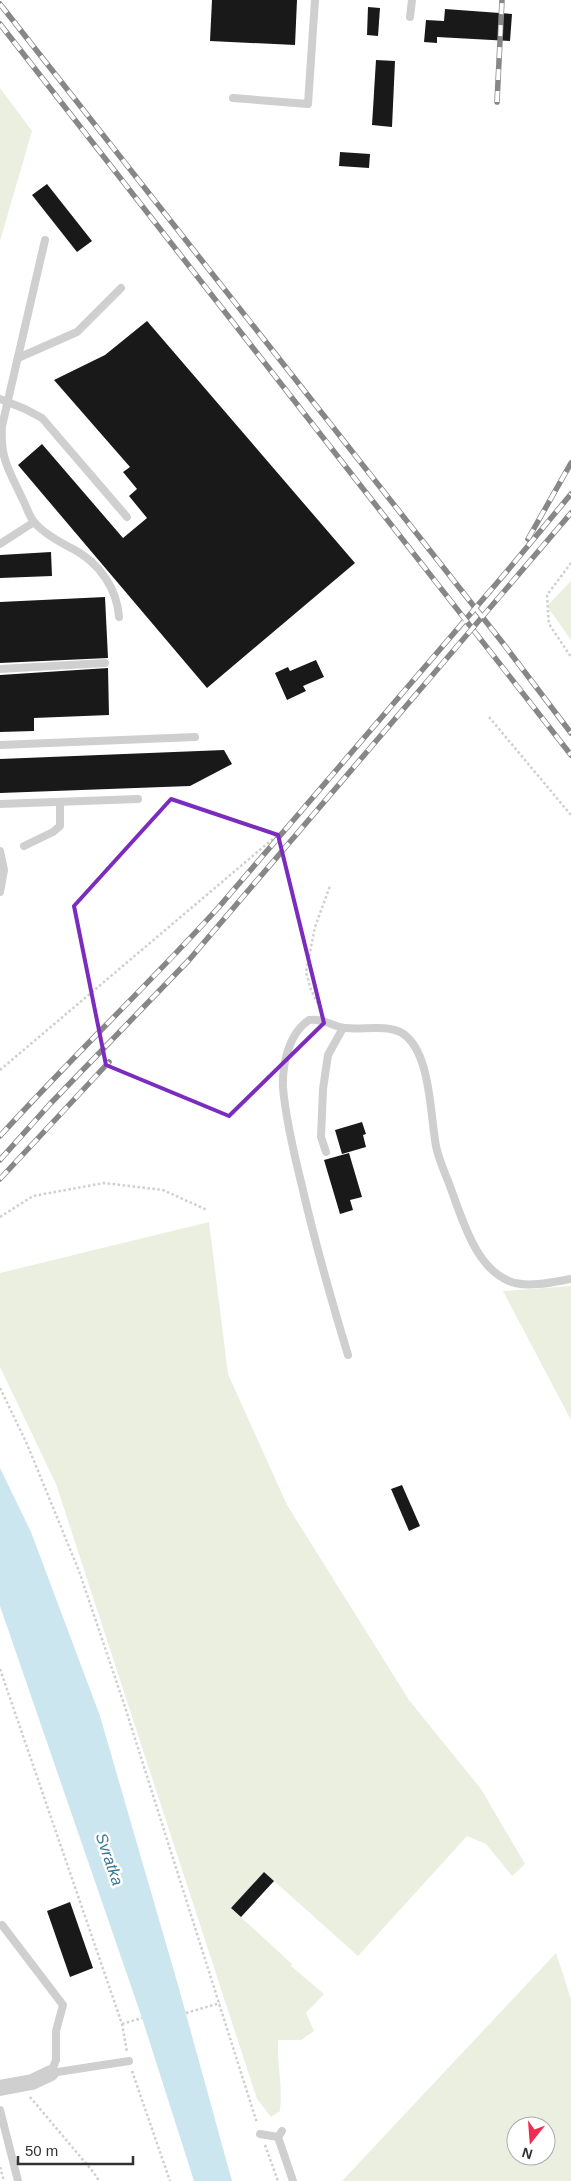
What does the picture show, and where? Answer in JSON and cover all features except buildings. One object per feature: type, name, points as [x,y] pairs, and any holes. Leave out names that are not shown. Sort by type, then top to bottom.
[{"type":"street","points":[[0,2088],[20,2085],[51,2073]]},
{"type":"lane","points":[[233,98],[308,104],[314,0]]},
{"type":"lane","points":[[410,17],[412,0]]},
{"type":"lane","points":[[45,240],[18,358],[4,400],[2,451],[5,464],[34,522],[92,563],[113,589],[118,604],[119,617]]},
{"type":"lane","points":[[18,358],[77,332],[121,288]]},
{"type":"lane","points":[[4,400],[42,418],[127,517]]},
{"type":"lane","points":[[0,544],[34,522]]},
{"type":"lane","points":[[0,669],[105,663]]},
{"type":"lane","points":[[0,745],[195,737]]},
{"type":"lane","points":[[0,804],[138,799]]},
{"type":"lane","points":[[24,846],[53,832],[60,826],[60,802]]},
{"type":"lane","points":[[0,851],[4,870],[0,892]]},
{"type":"lane","points":[[348,1355],[308,1212],[289,1126],[283,1087],[289,1047],[297,1032],[310,1020],[326,1021],[343,1028],[390,1029],[401,1033],[411,1041],[422,1063],[437,1148],[469,1234],[479,1252],[491,1268],[507,1280],[524,1284],[571,1279]]},
{"type":"lane","points":[[326,1152],[321,1137],[323,1089],[328,1056],[343,1028]]},
{"type":"lane","points":[[2,1925],[63,2005],[56,2031],[56,2060],[51,2073],[129,2061]]},
{"type":"lane","points":[[0,2110],[18,2181]]},
{"type":"lane","points":[[260,2134],[280,2134],[293,2181]]},
{"type":"path","points":[[571,563],[547,595],[549,624],[571,657]]},
{"type":"path","points":[[489,717],[571,815]]},
{"type":"path","points":[[0,1070],[281,832]]},
{"type":"path","points":[[326,1021],[311,990],[306,972],[315,927],[330,886]]},
{"type":"path","points":[[0,1217],[33,1196],[104,1183],[163,1190],[207,1210]]},
{"type":"path","points":[[0,1388],[27,1444],[79,1571],[220,2003],[260,2134],[278,2181]]},
{"type":"path","points":[[0,1670],[122,2024],[129,2061],[170,2181]]},
{"type":"path","points":[[186,2013],[220,2003]]},
{"type":"path","points":[[122,2024],[142,2018]]},
{"type":"path","points":[[20,2085],[88,2165],[98,2181]]},
{"type":"path","points":[[0,2167],[4,2181]]},
{"type":"highlighted area","points":[[171,799],[278,835],[324,1023],[229,1116],[106,1065],[74,906]]},
{"type":"shaded area","points":[[0,88],[32,131],[0,241]]},
{"type":"shaded area","points":[[571,581],[571,640],[547,606]]},
{"type":"shaded area","points":[[209,1222],[228,1374],[287,1505],[409,1700],[481,1789],[525,1864],[512,1876],[486,1844],[467,1836],[358,1956],[264,1872],[231,1908],[292,1964],[291,1966],[324,1994],[306,2013],[314,2031],[301,2040],[278,2040],[281,2093],[280,2111],[271,2117],[257,2099],[56,1484],[0,1367],[0,1273]]},
{"type":"shaded area","points":[[571,1286],[571,1420],[503,1291]]},
{"type":"shaded area","points":[[556,1953],[571,1999],[571,2181],[342,2181]]},
{"type":"water","name":"Svratka","points":[[0,1468],[31,1532],[100,1716],[178,1985],[232,2181],[194,2181],[142,2018],[0,1606]]},
{"type":"railway","points":[[497,102],[502,0]]},
{"type":"railway","points":[[0,4],[502,642],[571,733]]},
{"type":"railway","points":[[0,24],[571,755]]},
{"type":"railway","points":[[528,539],[571,463]]},
{"type":"railway","points":[[0,1136],[218,908],[571,494]]},
{"type":"railway","points":[[0,1160],[50,1104],[189,960],[571,513]]},
{"type":"railway","points":[[0,1179],[109,1062]]}]
